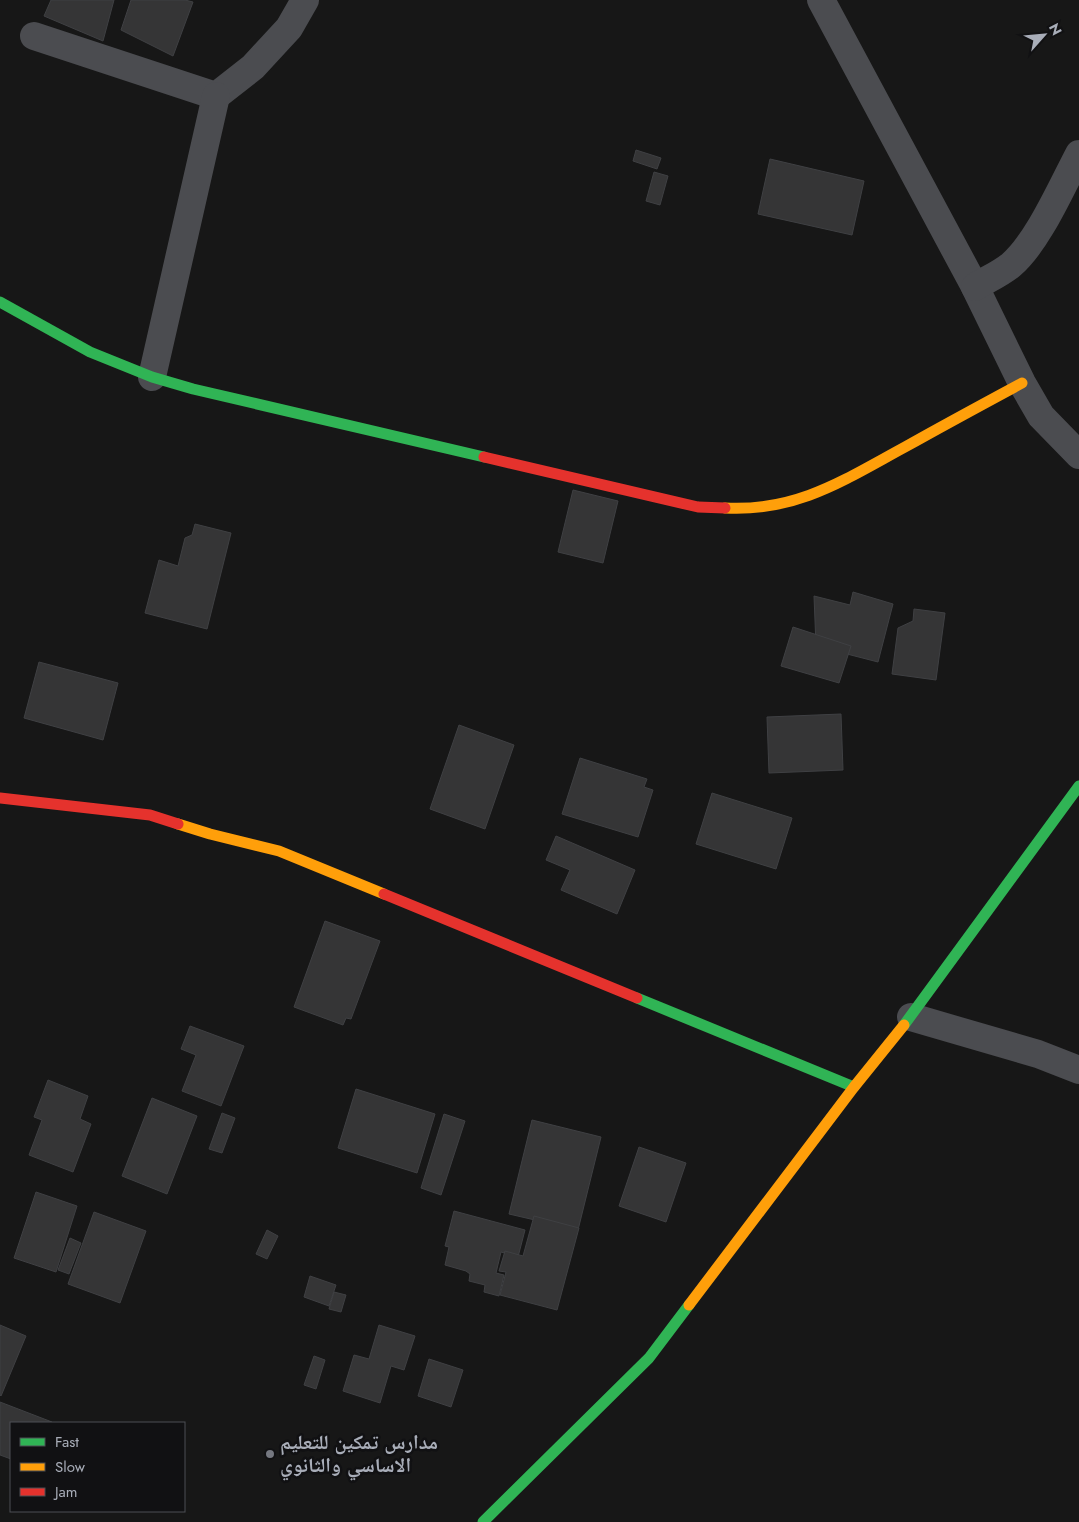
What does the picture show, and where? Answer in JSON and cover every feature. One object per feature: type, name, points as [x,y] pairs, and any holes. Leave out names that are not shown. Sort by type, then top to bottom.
[{"type":"street","points":[[152,377],[216,96],[253,67],[288,28],[305,0]]},
{"type":"street","points":[[820,0],[975,287],[1022,383],[1041,416],[1079,455]]},
{"type":"street","points":[[34,36],[216,96]]},
{"type":"street","points":[[975,287],[1011,265],[1027,248],[1040,228],[1079,154]]},
{"type":"street","points":[[0,302],[90,352],[152,377],[193,389],[698,507],[740,509],[784,504],[824,490],[1022,383]]},
{"type":"street","points":[[483,1522],[649,1358],[854,1087],[911,1017],[1079,786]]},
{"type":"street","points":[[0,798],[150,815],[210,834],[279,852],[854,1087]]},
{"type":"street","points":[[911,1017],[1038,1054],[1079,1070]]},
{"type":"building","points":[[51,0],[114,0],[103,41],[44,16]]},
{"type":"building","points":[[131,0],[185,0],[193,2],[173,56],[121,30]]},
{"type":"building","points":[[636,150],[661,158],[657,169],[633,161]]},
{"type":"building","points":[[770,159],[864,181],[852,235],[758,214]]},
{"type":"building","points":[[654,172],[668,176],[660,205],[646,201]]},
{"type":"building","points":[[573,490],[618,501],[603,563],[558,552]]},
{"type":"building","points":[[195,524],[231,533],[207,629],[145,613],[159,560],[178,566],[185,538],[192,535]]},
{"type":"building","points":[[853,592],[893,604],[878,662],[816,646],[814,596],[850,605]]},
{"type":"building","points":[[914,609],[945,613],[936,680],[892,674],[898,628],[913,621]]},
{"type":"building","points":[[793,627],[851,646],[839,683],[781,666]]},
{"type":"building","points":[[39,662],[118,683],[103,740],[24,718]]},
{"type":"building","points":[[841,714],[843,770],[769,773],[767,717]]},
{"type":"building","points":[[459,725],[514,745],[485,829],[430,809]]},
{"type":"building","points":[[580,758],[647,779],[644,787],[653,790],[638,837],[562,814]]},
{"type":"building","points":[[712,793],[792,818],[776,869],[696,844]]},
{"type":"building","points":[[556,836],[635,870],[617,914],[561,890],[570,870],[546,860]]},
{"type":"building","points":[[325,921],[380,941],[351,1019],[346,1018],[343,1025],[294,1007]]},
{"type":"building","points":[[190,1026],[244,1046],[221,1106],[182,1091],[196,1055],[181,1049]]},
{"type":"building","points":[[48,1080],[88,1096],[80,1119],[91,1124],[73,1172],[29,1155],[42,1120],[34,1117]]},
{"type":"building","points":[[356,1089],[435,1114],[417,1173],[338,1148]]},
{"type":"building","points":[[152,1098],[197,1116],[167,1194],[122,1176]]},
{"type":"building","points":[[222,1113],[235,1118],[222,1153],[209,1149]]},
{"type":"building","points":[[444,1114],[465,1121],[441,1195],[421,1188]]},
{"type":"building","points":[[532,1120],[601,1137],[578,1230],[509,1214]]},
{"type":"building","points":[[639,1147],[686,1163],[666,1222],[619,1206]]},
{"type":"building","points":[[36,1192],[77,1206],[56,1272],[14,1258]]},
{"type":"building","points":[[454,1211],[525,1230],[518,1257],[501,1252],[496,1273],[504,1275],[499,1296],[484,1292],[485,1285],[469,1281],[470,1274],[466,1271],[445,1265],[449,1247],[445,1246]]},
{"type":"building","points":[[94,1212],[146,1231],[120,1303],[68,1284]]},
{"type":"building","points":[[534,1216],[579,1228],[557,1310],[500,1295],[506,1272],[499,1271],[505,1251],[523,1256]]},
{"type":"building","points":[[267,1230],[278,1236],[267,1259],[256,1254]]},
{"type":"building","points":[[70,1238],[81,1243],[69,1274],[58,1270]]},
{"type":"building","points":[[310,1276],[336,1285],[329,1306],[304,1297]]},
{"type":"building","points":[[334,1292],[346,1295],[341,1312],[329,1309]]},
{"type":"building","points":[[0,1325],[26,1336],[1,1396],[0,1395]]},
{"type":"building","points":[[379,1325],[415,1336],[404,1370],[391,1366],[380,1403],[343,1391],[354,1355],[369,1359]]},
{"type":"building","points":[[314,1356],[325,1360],[316,1389],[304,1385]]},
{"type":"building","points":[[429,1359],[463,1370],[451,1407],[418,1396]]},
{"type":"building","points":[[0,1402],[52,1422],[10,1422],[10,1459],[0,1455]]},
{"type":"traffic: fast","points":[[0,302],[90,352],[152,377],[193,389],[484,457]]},
{"type":"traffic: fast","points":[[904,1025],[1079,786]]},
{"type":"traffic: fast","points":[[637,998],[854,1087]]},
{"type":"traffic: fast","points":[[483,1522],[649,1358],[689,1305]]},
{"type":"traffic: slow","points":[[725,508],[751,508],[775,505],[819,491],[861,471],[1022,383]]},
{"type":"traffic: slow","points":[[178,824],[279,851],[384,894]]},
{"type":"traffic: slow","points":[[689,1305],[854,1087],[904,1025]]},
{"type":"traffic: jam","points":[[484,457],[698,507],[725,508]]},
{"type":"traffic: jam","points":[[0,798],[150,815],[178,824]]},
{"type":"traffic: jam","points":[[384,894],[637,998]]},
{"type":"place","name":"مدارس تمكين للتعليم الاساسي والثانوي","points":[[270,1454]]}]
